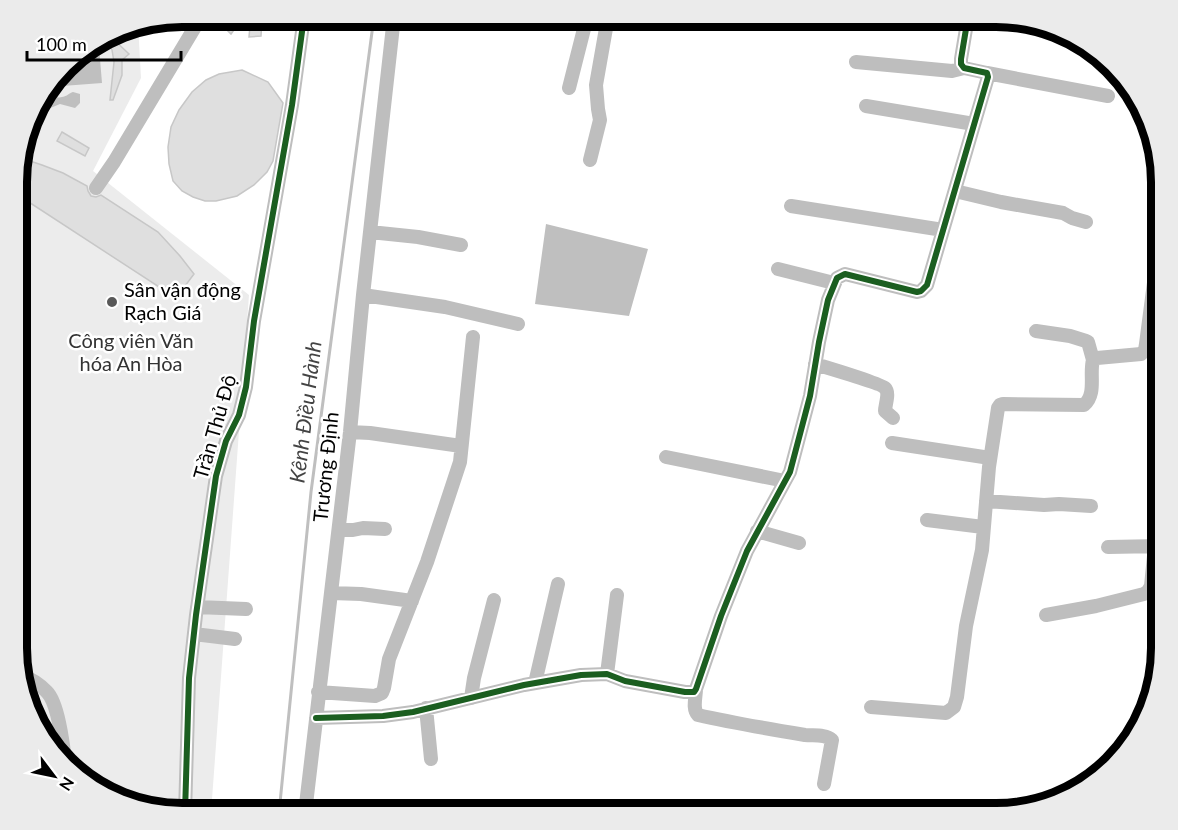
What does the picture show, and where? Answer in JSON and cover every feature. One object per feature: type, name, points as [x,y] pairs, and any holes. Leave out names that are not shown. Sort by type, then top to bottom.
[{"type":"street","points":[[96,188],[194,27]]},
{"type":"street","name":"Trần Thủ Độ","points":[[185,803],[189,678],[216,476],[226,441],[239,415],[246,387],[254,321],[292,105],[303,27]]},
{"type":"street","name":"Trương Định","points":[[306,803],[350,432],[393,27]]},
{"type":"street","points":[[569,88],[584,27]]},
{"type":"street","points":[[590,160],[600,120],[596,84],[606,27]]},
{"type":"street","points":[[964,68],[961,59],[966,27]]},
{"type":"street","points":[[856,62],[952,71],[964,68],[1108,96]]},
{"type":"street","points":[[824,784],[831,738],[760,728],[698,715],[695,712],[696,689],[747,551],[790,472],[810,396],[826,309],[834,283],[845,274],[917,292],[927,285],[986,86],[987,73]]},
{"type":"street","points":[[866,106],[974,124]]},
{"type":"street","points":[[955,191],[989,200],[1063,213],[1086,222]]},
{"type":"street","points":[[791,206],[943,230]]},
{"type":"street","points":[[370,232],[418,237],[461,245]]},
{"type":"street","points":[[778,269],[834,283]]},
{"type":"street","points":[[363,295],[446,307],[518,324]]},
{"type":"street","points":[[1093,360],[1141,354],[1145,350],[1151,305]]},
{"type":"street","points":[[871,707],[946,712],[954,707],[966,626],[981,550],[990,458],[1000,405],[1084,405],[1090,398],[1093,360],[1088,342],[1070,336],[1036,331]]},
{"type":"street","points":[[318,692],[375,696],[382,693],[389,659],[427,562],[459,462],[473,338]]},
{"type":"street","points":[[815,364],[880,384],[886,388],[885,411],[893,418]]},
{"type":"street","points":[[350,432],[461,446]]},
{"type":"street","points":[[892,443],[990,458]]},
{"type":"street","points":[[666,457],[785,481]]},
{"type":"street","points":[[986,501],[1091,506]]},
{"type":"street","points":[[927,520],[983,527]]},
{"type":"street","points":[[339,530],[385,529]]},
{"type":"street","points":[[757,531],[799,543]]},
{"type":"street","points":[[1108,547],[1151,546]]},
{"type":"street","points":[[535,683],[558,584]]},
{"type":"street","points":[[1046,615],[1137,596],[1151,588]]},
{"type":"street","points":[[331,592],[411,602]]},
{"type":"street","points":[[607,674],[617,595]]},
{"type":"street","points":[[471,698],[494,600]]},
{"type":"street","points":[[197,607],[246,609]]},
{"type":"street","points":[[194,634],[235,639]]},
{"type":"street","points":[[316,718],[383,716],[582,675],[607,674],[625,681],[685,692],[694,692],[696,689]]},
{"type":"street","points":[[30,679],[49,693],[63,746]]},
{"type":"street","points":[[426,708],[431,759]]},
{"type":"green space","name":"Công viên Văn hóa An Hòa","points":[[139,33],[141,78],[93,171],[249,295],[212,803],[172,803],[132,795],[88,771],[84,768],[84,746],[63,746],[53,734],[39,707],[30,678],[27,658],[28,162],[35,132],[59,88],[88,59],[105,48]]},
{"type":"shaded area","points":[[99,52],[102,83],[61,86],[80,66]]},
{"type":"shaded area","points":[[73,92],[80,94],[80,103],[75,108],[60,104],[46,108],[54,96],[65,96]]},
{"type":"shaded area","points":[[546,224],[648,249],[629,316],[535,304]]},
{"type":"building","points":[[224,27],[236,27],[231,34]]},
{"type":"building","points":[[250,27],[262,27],[261,36],[249,37]]},
{"type":"building","points":[[117,42],[129,54],[122,60],[122,75],[113,100],[110,100],[114,62],[110,46]]},
{"type":"building","points":[[242,70],[268,82],[283,103],[273,161],[267,172],[254,185],[237,196],[216,201],[205,201],[193,197],[182,191],[173,181],[168,147],[171,127],[179,110],[192,92],[206,80],[219,74]]},
{"type":"building","points":[[62,132],[89,148],[85,156],[57,141]]},
{"type":"building","points":[[28,160],[63,173],[87,186],[91,196],[101,195],[158,232],[194,274],[176,298],[27,201]]},
{"type":"waterway","name":"Kênh Điều Hành","points":[[280,803],[311,492],[373,27]]},
{"type":"cycle path","points":[[185,803],[189,678],[216,476],[226,441],[239,415],[246,387],[254,321],[292,105],[303,27]]},
{"type":"cycle path","points":[[316,718],[383,716],[413,712],[524,685],[581,675],[607,674],[625,681],[694,692],[747,551],[790,472],[810,396],[828,300],[837,278],[845,274],[917,292],[927,285],[988,77],[987,73],[964,68],[961,64],[966,27]]},
{"type":"place","name":"Sân vận động Rạch Giá","points":[[112,302]]}]
